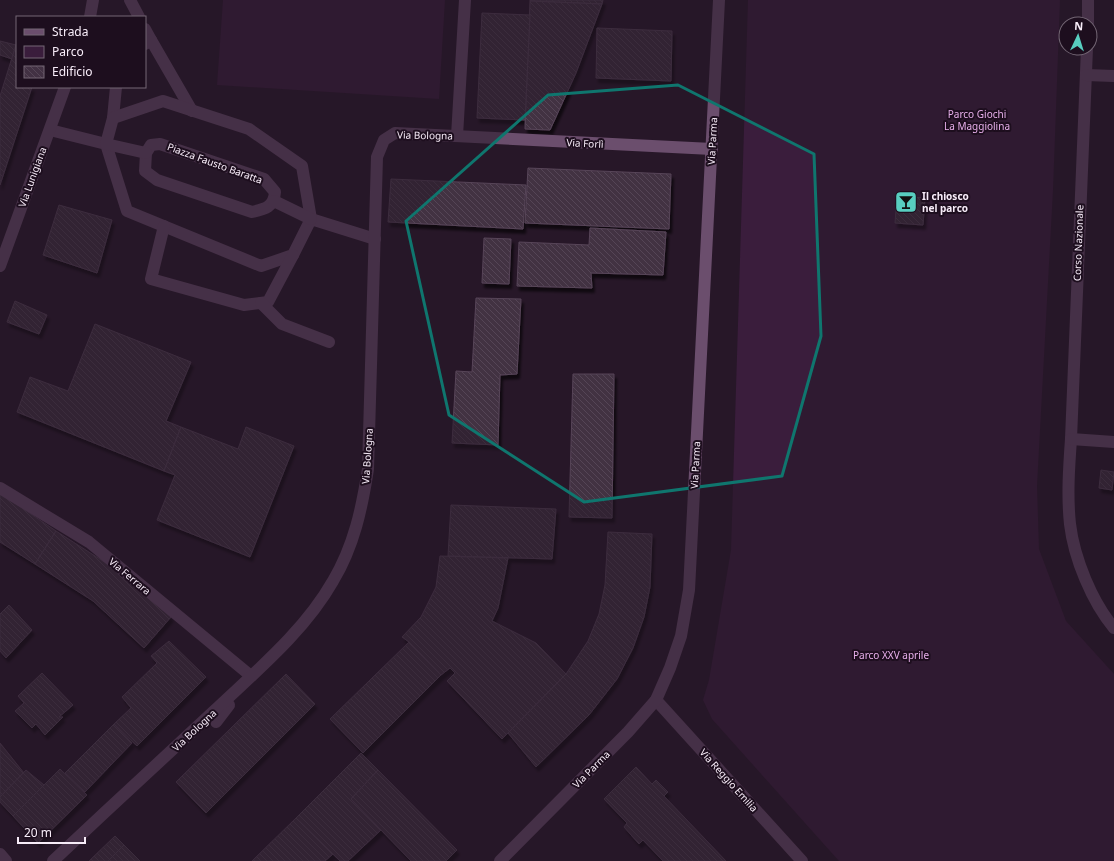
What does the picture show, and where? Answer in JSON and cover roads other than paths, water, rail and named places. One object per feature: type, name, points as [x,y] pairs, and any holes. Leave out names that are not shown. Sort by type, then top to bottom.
[{"type":"street","points":[[90,16],[93,0]]},
{"type":"street","points":[[130,0],[138,16]]},
{"type":"street","name":"Via Bologna","points":[[53,861],[249,679],[310,618],[334,581],[350,547],[362,510],[368,469],[377,157],[384,140],[395,133],[457,136],[465,0]]},
{"type":"street","name":"Via Parma","points":[[500,861],[628,732],[656,700],[670,668],[681,636],[689,590],[719,0]]},
{"type":"street","points":[[1088,0],[1088,16]]},
{"type":"street","points":[[148,42],[192,111]]},
{"type":"street","name":"Corso Nazionale","points":[[1087,56],[1068,483],[1070,526],[1081,568],[1095,599],[1114,628]]},
{"type":"street","points":[[1086,75],[1114,76]]},
{"type":"street","name":"Via Lunigiana","points":[[0,266],[65,88]]},
{"type":"street","points":[[116,88],[113,118],[106,144],[127,210],[261,266],[293,255]]},
{"type":"street","points":[[113,118],[162,101],[249,129],[302,166],[311,219],[268,302],[244,305],[151,279],[164,226]]},
{"type":"street","points":[[50,130],[146,153],[146,171],[157,180],[252,212],[268,209],[274,200],[311,219],[375,239]]},
{"type":"street","name":"Via Forlì","points":[[457,136],[712,149]]},
{"type":"street","name":"Piazza Fausto Baratta","points":[[146,153],[151,145],[160,144],[264,179],[275,192],[274,200]]},
{"type":"street","points":[[261,302],[282,324],[329,342]]},
{"type":"street","points":[[1071,438],[1114,442]]},
{"type":"street","name":"Via Ferrara","points":[[0,488],[89,542],[249,679]]},
{"type":"street","points":[[216,722],[249,679]]},
{"type":"street","name":"Via Reggio Emilia","points":[[656,700],[802,861]]},
{"type":"street","points":[[0,854],[6,861]]},
{"type":"place","name":"Il chiosco nel parco","points":[[906,202]]},
{"type":"park label","name":"Parco Giochi La Maggiolina","points":[[977,120]]},
{"type":"park label","name":"Parco XXV aprile","points":[[891,655]]}]
